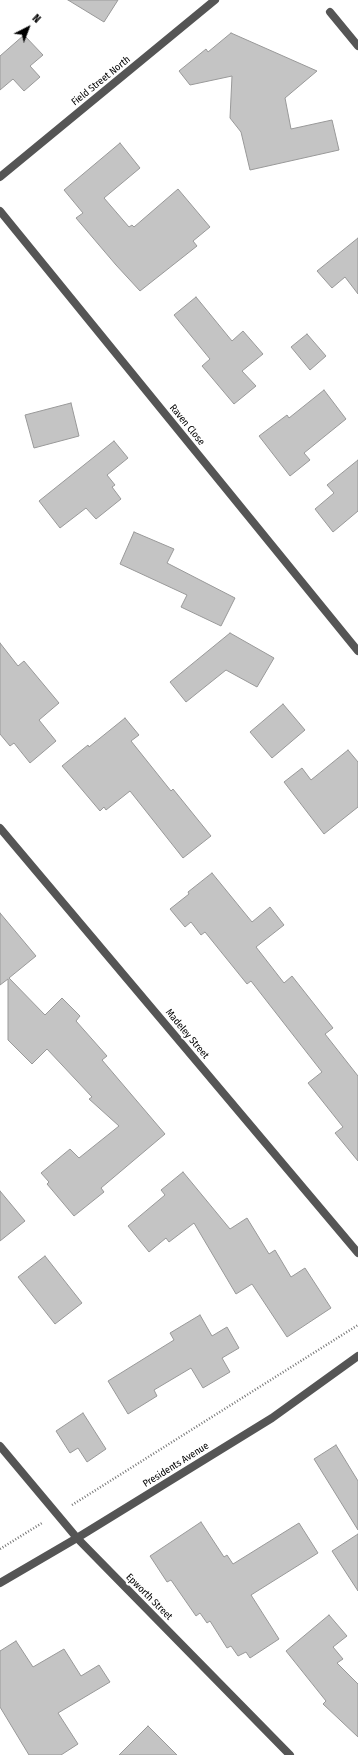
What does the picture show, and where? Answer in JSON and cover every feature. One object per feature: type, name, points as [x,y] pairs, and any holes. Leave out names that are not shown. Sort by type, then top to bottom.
[{"type":"street","name":"Field Street North","points":[[0,177],[215,0]]},
{"type":"street","points":[[330,12],[358,46]]},
{"type":"street","name":"Raven Close","points":[[0,211],[358,651]]},
{"type":"street","name":"Madeley Street","points":[[0,828],[358,1253]]},
{"type":"street","name":"Presidents Avenue","points":[[0,1583],[77,1538],[272,1418],[358,1356]]},
{"type":"street","name":"Epworth Street","points":[[0,1446],[77,1538],[290,1755]]},
{"type":"path","points":[[0,1549],[57,1515],[358,1325]]},
{"type":"building","points":[[68,0],[118,0],[104,22]]},
{"type":"building","points":[[231,33],[317,71],[285,98],[291,129],[332,120],[339,150],[250,170],[241,132],[230,118],[232,76],[190,85],[179,71],[206,49],[208,52]]},
{"type":"building","points":[[24,35],[43,55],[30,66],[40,77],[24,91],[13,79],[0,90],[0,56]]},
{"type":"building","points":[[120,143],[140,168],[104,198],[129,227],[132,225],[134,227],[178,189],[210,227],[193,241],[197,246],[140,291],[76,218],[83,213],[64,190]]},
{"type":"building","points":[[358,238],[358,294],[345,277],[332,288],[317,271]]},
{"type":"building","points":[[196,297],[232,341],[243,331],[263,354],[242,371],[256,386],[234,404],[202,366],[210,359],[174,315]]},
{"type":"building","points":[[307,334],[326,356],[310,370],[291,347]]},
{"type":"building","points":[[324,390],[346,419],[304,453],[310,460],[290,476],[259,436],[287,415],[289,418]]},
{"type":"building","points":[[71,403],[79,436],[34,448],[25,415]]},
{"type":"building","points":[[114,441],[128,458],[107,475],[115,485],[112,487],[121,499],[96,519],[86,508],[60,528],[39,501]]},
{"type":"building","points":[[358,460],[358,511],[333,532],[315,509],[334,493],[327,485]]},
{"type":"building","points":[[134,532],[174,549],[167,563],[235,598],[221,626],[181,607],[187,595],[120,564]]},
{"type":"building","points":[[230,633],[274,658],[257,687],[226,670],[186,702],[170,682]]},
{"type":"building","points":[[0,643],[18,666],[24,661],[59,703],[39,720],[56,741],[30,763],[14,743],[10,746],[0,734]]},
{"type":"building","points":[[283,704],[305,730],[272,758],[250,732]]},
{"type":"building","points":[[125,718],[139,735],[131,741],[171,791],[173,789],[211,836],[183,858],[130,791],[106,810],[104,807],[100,811],[62,766],[88,745],[89,747]]},
{"type":"building","points":[[348,750],[358,762],[358,807],[324,834],[284,782],[302,768],[311,780]]},
{"type":"building","points":[[212,873],[252,922],[270,907],[284,925],[256,947],[284,983],[292,976],[333,1028],[325,1034],[358,1076],[358,1161],[335,1133],[343,1127],[308,1083],[322,1072],[251,981],[247,984],[205,932],[201,935],[191,922],[185,927],[170,909]]},
{"type":"building","points":[[0,913],[36,956],[9,978],[45,1015],[62,998],[80,1016],[76,1021],[107,1056],[102,1060],[165,1134],[101,1188],[104,1192],[74,1216],[47,1184],[49,1182],[41,1173],[70,1149],[79,1158],[119,1126],[89,1099],[92,1097],[47,1049],[32,1064],[8,1040],[8,979],[0,985]]},
{"type":"building","points":[[183,1172],[230,1229],[247,1218],[269,1254],[275,1250],[291,1277],[305,1268],[331,1308],[287,1337],[252,1284],[236,1294],[194,1223],[169,1242],[166,1238],[149,1252],[128,1226],[165,1195],[161,1190]]},
{"type":"building","points":[[0,1191],[25,1221],[0,1241]]},
{"type":"building","points":[[45,1256],[82,1303],[55,1324],[18,1277]]},
{"type":"building","points":[[200,1315],[212,1336],[227,1327],[239,1348],[222,1358],[230,1372],[203,1388],[191,1368],[154,1390],[157,1396],[128,1414],[108,1381],[174,1340],[170,1333]]},
{"type":"building","points":[[83,1413],[106,1449],[87,1462],[78,1448],[70,1453],[56,1431]]},
{"type":"building","points":[[336,1445],[358,1481],[358,1530],[314,1459]]},
{"type":"building","points":[[201,1522],[224,1557],[227,1555],[233,1564],[299,1523],[318,1553],[251,1595],[279,1639],[250,1658],[246,1652],[238,1656],[231,1646],[227,1648],[210,1621],[207,1623],[200,1613],[196,1616],[171,1580],[167,1582],[150,1556]]},
{"type":"building","points":[[358,1534],[358,1591],[332,1551]]},
{"type":"building","points":[[329,1615],[347,1636],[333,1647],[343,1659],[337,1663],[358,1684],[358,1737],[323,1704],[326,1701],[286,1651]]},
{"type":"building","points":[[16,1641],[33,1667],[64,1649],[81,1676],[99,1665],[110,1682],[58,1713],[78,1744],[61,1755],[29,1755],[0,1707],[0,1651]]},
{"type":"building","points":[[148,1726],[177,1755],[119,1755]]}]
